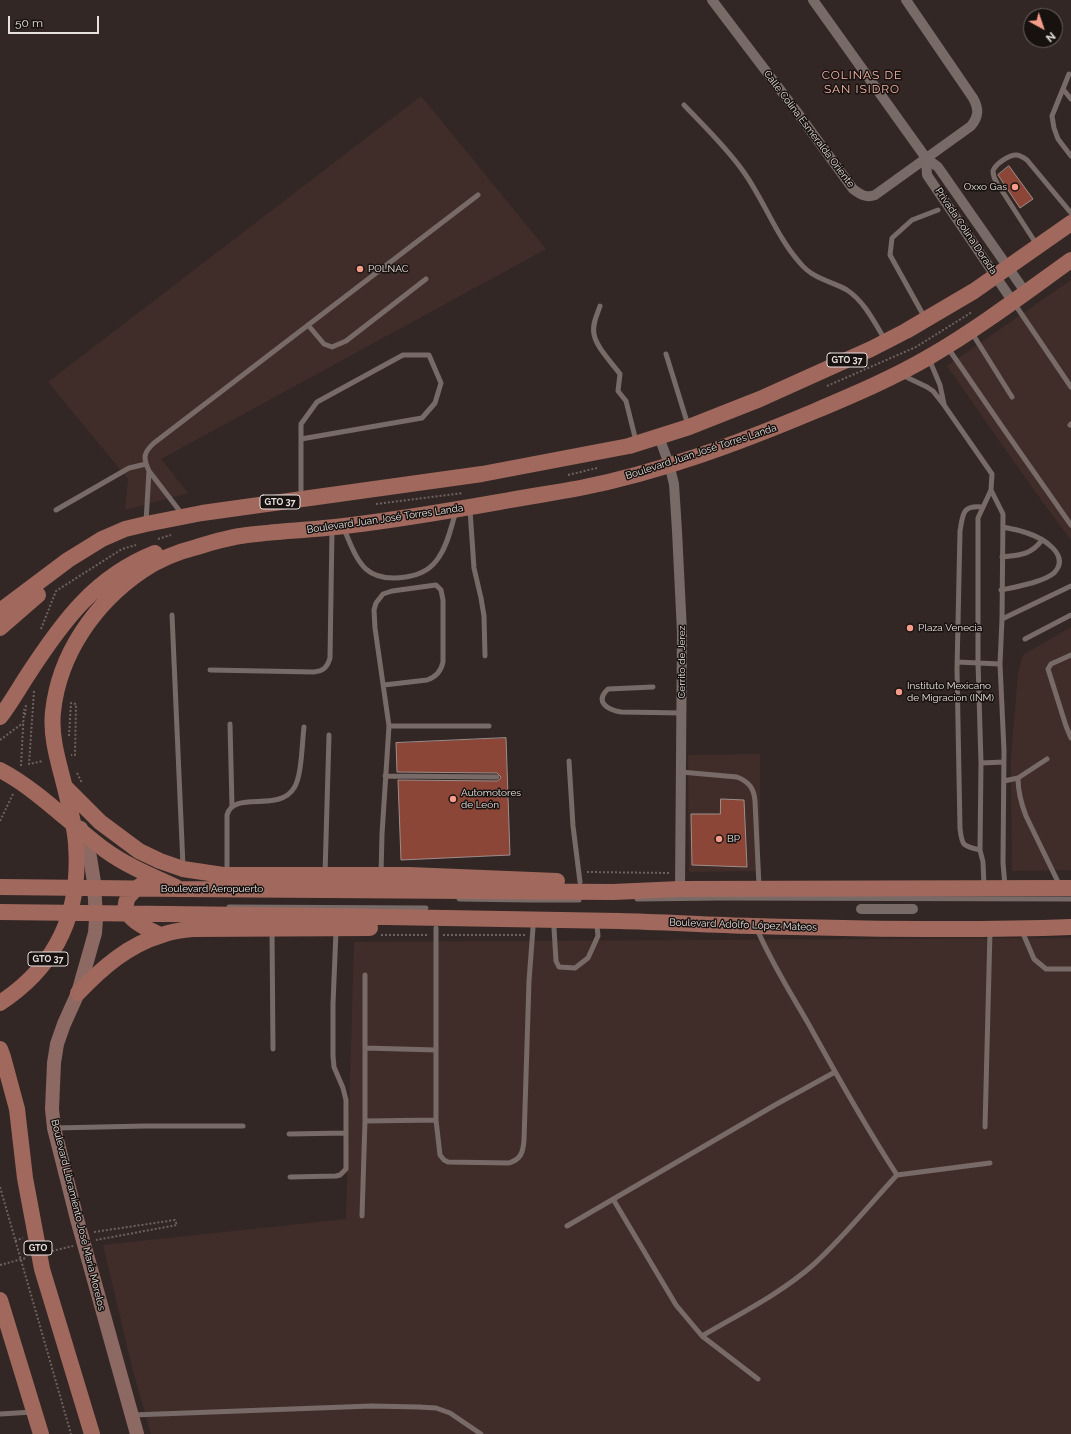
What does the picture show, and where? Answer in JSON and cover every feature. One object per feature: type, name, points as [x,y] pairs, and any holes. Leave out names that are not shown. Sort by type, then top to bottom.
[{"type":"main road","name":"GTO 37","points":[[0,611],[68,560],[102,539],[146,524],[185,516],[482,474],[637,444],[689,427],[760,399],[886,341],[926,320],[1002,272],[1071,223]]},
{"type":"main road","name":"Boulevard Juan José Torres Landa","points":[[0,1003],[24,985],[46,962],[63,933],[72,909],[77,868],[76,840],[54,741],[53,713],[59,681],[70,653],[85,627],[117,590],[144,569],[162,558],[181,551],[246,535],[337,526],[463,508],[582,487],[634,475],[669,464],[779,426],[838,402],[898,373],[929,357],[970,332],[1071,260]]},
{"type":"main road","points":[[0,717],[53,638],[75,610],[96,589],[113,575],[128,565],[161,550],[182,545],[222,540]]},
{"type":"main road","points":[[0,628],[37,596],[68,560]]},
{"type":"main road","points":[[0,770],[41,797],[106,850],[129,865],[181,889]]},
{"type":"main road","points":[[65,787],[100,822],[139,851],[160,861],[183,869],[225,875],[580,877],[594,885],[613,892],[680,889],[984,888],[1068,892]]},
{"type":"main road","points":[[160,935],[131,918],[126,910],[127,900],[138,886],[146,882],[156,880],[192,880],[225,875]]},
{"type":"main road","name":"Boulevard Aeropuerto","points":[[0,887],[613,892]]},
{"type":"main road","points":[[0,912],[250,914],[421,913]]},
{"type":"main road","name":"Boulevard Adolfo López Mateos","points":[[421,913],[756,926],[911,930],[990,930],[1071,927]]},
{"type":"main road","points":[[78,993],[117,957],[129,950],[160,935],[192,929],[554,928],[597,926],[621,921]]},
{"type":"main road","name":"GTO","points":[[0,1049],[17,1109],[25,1178],[42,1269],[92,1434]]},
{"type":"main road","points":[[0,1300],[41,1434]]},
{"type":"street","name":"Calle Colina Esmeralda Oriente","points":[[712,0],[853,189],[862,196],[869,197],[876,195],[926,158]]},
{"type":"street","name":"Privada Colina Dorada","points":[[813,0],[926,158],[938,167],[1002,272],[1019,297]]},
{"type":"street","points":[[906,0],[973,98],[977,105],[978,112],[976,120],[971,126],[926,158]]},
{"type":"street","name":"Privada Colina Dorada","points":[[926,158],[927,174],[1002,272],[1019,297]]},
{"type":"street","name":"Cerrito de Jerez","points":[[659,437],[669,464],[674,484],[678,531],[682,632],[680,889]]},
{"type":"street","name":"Boulevard Libramiento José María Morelos","points":[[65,787],[86,841],[94,882],[96,919],[94,933],[78,993],[64,1024],[54,1063],[52,1109],[54,1128],[91,1275],[137,1434]]},
{"type":"street","points":[[861,909],[913,909]]},
{"type":"lane","points":[[1069,74],[1052,116],[1058,139],[1071,156]]},
{"type":"lane","points":[[1063,89],[1071,99]]},
{"type":"lane","points":[[684,105],[743,170],[764,203],[788,249],[802,266],[814,276],[846,290],[855,296],[886,341]]},
{"type":"lane","points":[[1038,247],[997,183],[993,174],[997,165],[1014,155],[1021,156],[1034,167],[1071,213]]},
{"type":"lane","points":[[185,516],[149,471],[144,456],[147,449],[478,195]]},
{"type":"lane","points":[[926,320],[890,255],[892,238],[912,220],[938,210]]},
{"type":"lane","points":[[308,325],[324,344],[332,346],[346,341],[426,279]]},
{"type":"lane","points":[[1019,297],[1071,387]]},
{"type":"lane","points":[[600,306],[594,323],[594,334],[602,350],[620,374],[618,391],[626,401],[637,444]]},
{"type":"lane","points":[[970,332],[1012,397]]},
{"type":"lane","points":[[947,346],[1002,428],[1071,525]]},
{"type":"lane","points":[[666,354],[689,427]]},
{"type":"lane","points":[[301,439],[422,418],[435,403],[441,383],[430,355],[403,355],[317,402],[301,424],[301,439],[301,499]]},
{"type":"lane","points":[[929,357],[940,385],[944,405]]},
{"type":"lane","points":[[898,373],[932,391],[944,405],[992,474],[991,490],[978,518],[978,662],[981,762],[980,850],[983,862],[984,888]]},
{"type":"lane","points":[[56,510],[129,468],[146,464]]},
{"type":"lane","points":[[146,524],[149,471]]},
{"type":"lane","points":[[991,490],[1003,514],[1000,664],[1004,762],[1003,862],[1005,889]]},
{"type":"lane","points":[[980,850],[966,846],[963,842],[960,828],[957,662],[961,523],[968,508],[972,506],[982,507]]},
{"type":"lane","points":[[337,526],[360,563],[370,573],[380,578],[394,579],[418,574],[432,566],[439,558],[463,508]]},
{"type":"lane","points":[[463,508],[484,616],[485,656]]},
{"type":"lane","points":[[210,670],[314,672],[325,669],[330,658],[337,526]]},
{"type":"lane","points":[[1001,590],[1027,584],[1047,577],[1054,573],[1060,566],[1061,560],[1059,552],[1042,540],[1025,532],[1003,527]]},
{"type":"lane","points":[[1002,557],[1031,552],[1042,540]]},
{"type":"lane","points":[[381,875],[388,726],[374,610],[376,602],[383,594],[392,591],[436,585],[441,590],[443,600],[442,669],[433,678],[426,680],[384,685]]},
{"type":"lane","points":[[1002,619],[1071,586]]},
{"type":"lane","points":[[172,615],[183,869]]},
{"type":"lane","points":[[1025,640],[1071,615]]},
{"type":"lane","points":[[1071,655],[1050,664],[1048,669],[1071,738]]},
{"type":"lane","points":[[957,662],[1000,664]]},
{"type":"lane","points":[[653,687],[608,689],[603,697],[603,704],[606,708],[612,711],[682,713]]},
{"type":"lane","points":[[225,875],[227,815],[232,806],[230,724]]},
{"type":"lane","points":[[388,726],[489,726]]},
{"type":"lane","points":[[232,806],[241,803],[275,801],[288,795],[294,789],[298,780],[304,727]]},
{"type":"lane","points":[[325,875],[329,735]]},
{"type":"lane","points":[[1004,781],[1018,778],[1047,759]]},
{"type":"lane","points":[[569,761],[573,826],[580,877]]},
{"type":"lane","points":[[981,762],[1004,762]]},
{"type":"lane","points":[[681,772],[737,777],[745,780],[750,785],[755,793],[759,889]]},
{"type":"lane","points":[[385,776],[497,777]]},
{"type":"lane","points":[[634,899],[1068,892],[1026,816],[1018,791],[1018,778]]},
{"type":"lane","points":[[74,898],[101,894]]},
{"type":"lane","points":[[109,894],[117,894]]},
{"type":"lane","points":[[125,894],[210,895]]},
{"type":"lane","points":[[454,899],[586,900]]},
{"type":"lane","points":[[93,906],[101,906]]},
{"type":"lane","points":[[124,906],[132,906]]},
{"type":"lane","points":[[225,907],[421,913]]},
{"type":"lane","points":[[554,928],[556,961],[559,967],[575,968],[588,958],[598,936],[597,926]]},
{"type":"lane","points":[[756,926],[768,951],[835,1072],[897,1175]]},
{"type":"lane","points":[[272,928],[273,1049]]},
{"type":"lane","points":[[290,1177],[340,1175],[346,1169],[346,1100],[343,1088],[334,1067],[333,1056],[333,1004],[336,928]]},
{"type":"lane","points":[[436,928],[436,1120],[440,1155],[448,1162],[509,1163],[516,1161],[523,1151],[529,981],[533,928]]},
{"type":"lane","points":[[1021,928],[1034,959],[1046,969],[1071,969]]},
{"type":"lane","points":[[985,1127],[990,930]]},
{"type":"lane","points":[[362,1216],[365,1121],[365,976]]},
{"type":"lane","points":[[365,1048],[436,1050]]},
{"type":"lane","points":[[567,1226],[775,1105],[835,1072]]},
{"type":"lane","points":[[365,1121],[436,1120]]},
{"type":"lane","points":[[54,1128],[243,1126]]},
{"type":"lane","points":[[289,1134],[346,1133]]},
{"type":"lane","points":[[702,1336],[772,1294],[813,1265],[897,1175],[990,1162]]},
{"type":"lane","points":[[613,1199],[676,1305],[702,1336],[758,1379]]},
{"type":"lane","points":[[132,1415],[371,1406],[419,1407],[436,1408],[450,1413],[481,1434]]},
{"type":"lane","points":[[0,1414],[35,1412]]},
{"type":"path","points":[[69,716],[69,739]]},
{"type":"path","points":[[0,740],[23,724]]},
{"type":"path","points":[[71,751],[72,757]]},
{"type":"path","points":[[75,769],[85,788]]},
{"type":"path","points":[[580,877],[679,874]]},
{"type":"path","points":[[0,1187],[71,1434]]},
{"type":"shaded area","points":[[421,96],[546,249],[161,459],[188,493],[125,510],[128,479],[48,382]]},
{"type":"shaded area","points":[[1071,280],[1071,540],[947,366]]},
{"type":"shaded area","points":[[1071,627],[1071,870],[1012,871],[1011,758],[1018,674],[1023,655]]},
{"type":"shaded area","points":[[760,754],[760,871],[689,872],[688,755]]},
{"type":"shaded area","points":[[1071,938],[1071,1434],[151,1434],[133,1371],[103,1245],[346,1219],[354,942]]},
{"type":"building","name":"Oxxo Gas","points":[[1009,166],[1033,199],[1020,208],[998,175]]},
{"type":"building","name":"Automotores de León","points":[[506,738],[510,855],[401,860],[398,780],[497,781],[501,777],[497,773],[397,772],[396,743]]},
{"type":"building","name":"BP","points":[[721,799],[744,800],[747,867],[692,865],[691,814],[720,814]]},
{"type":"place","name":"Oxxo Gas","points":[[1015,187]]},
{"type":"place","name":"POLNAC","points":[[360,269]]},
{"type":"place","name":"Plaza Venecia","points":[[910,628]]},
{"type":"place","name":"Instituto Mexicano de Migracion (INM)","points":[[899,692]]},
{"type":"place","name":"Automotores de León","points":[[453,799]]},
{"type":"place","name":"BP","points":[[719,839]]},
{"type":"district","name":"COLINAS DE SAN ISIDRO","points":[[862,82]]}]
